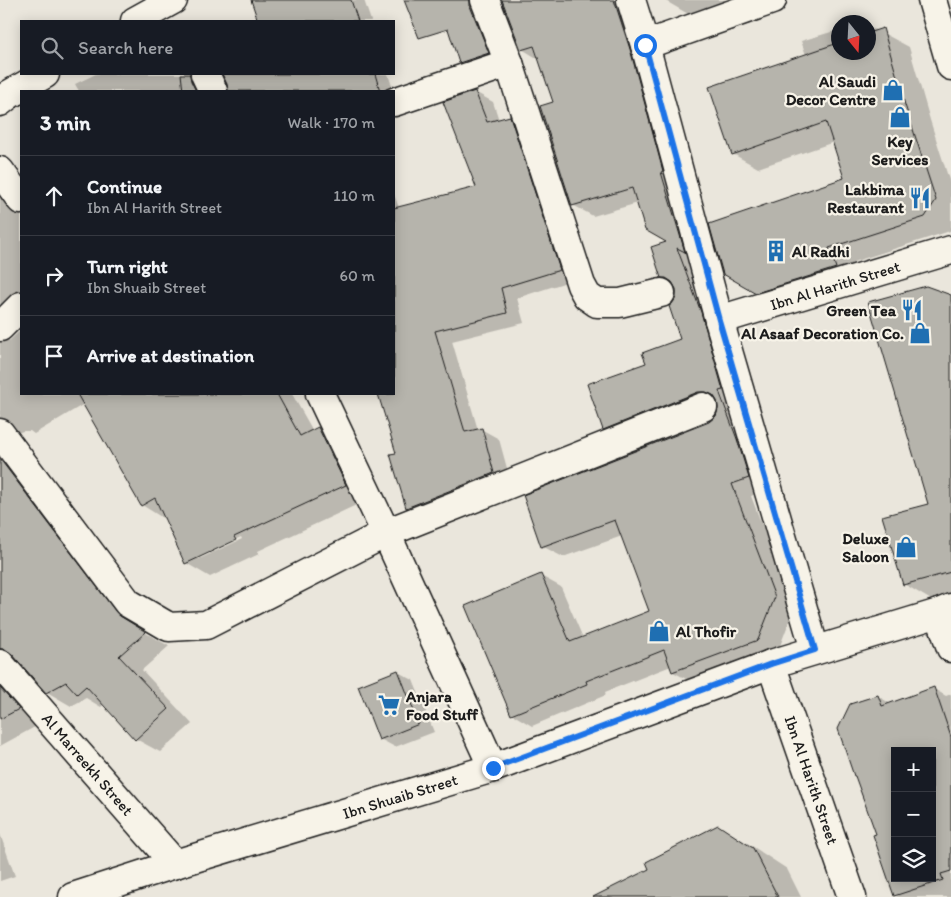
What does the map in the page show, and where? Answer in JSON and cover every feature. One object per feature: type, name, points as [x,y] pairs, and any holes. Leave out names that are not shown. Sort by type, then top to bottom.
[{"type":"street","points":[[485,0],[509,62],[581,286],[587,296],[597,303],[620,303],[661,293]]},
{"type":"street","points":[[631,0],[645,45],[719,320],[815,650]]},
{"type":"street","points":[[645,45],[772,0]]},
{"type":"street","points":[[932,0],[951,66]]},
{"type":"street","points":[[138,20],[174,8]]},
{"type":"street","points":[[395,102],[509,62]]},
{"type":"street","points":[[0,102],[43,75]]},
{"type":"street","points":[[205,75],[213,90]]},
{"type":"street","points":[[0,172],[20,199]]},
{"type":"street","name":"Ibn Al Harith Street","points":[[719,320],[951,250]]},
{"type":"street","points":[[0,327],[20,307]]},
{"type":"street","points":[[320,395],[386,533],[493,768]]},
{"type":"street","points":[[0,434],[128,603],[169,627],[206,625],[386,533],[703,407]]},
{"type":"street","points":[[945,610],[951,648]]},
{"type":"street","name":"Ibn Shuaib Street","points":[[73,897],[175,864],[493,768],[771,664],[945,610]]},
{"type":"street","name":"Al Marreekh Street","points":[[0,664],[175,864]]},
{"type":"street","name":"Ibn Al Harith Street","points":[[771,664],[852,897]]},
{"type":"building","points":[[251,0],[351,0],[358,20],[258,20]]},
{"type":"building","points":[[404,0],[470,0],[470,6],[489,53],[459,63],[448,29],[419,38]]},
{"type":"building","points":[[502,0],[614,0],[630,49],[663,171],[661,172],[685,252],[677,248],[701,312],[723,390],[719,391],[749,478],[732,484],[775,597],[758,640],[672,672],[664,650],[586,681],[587,684],[511,715],[465,606],[541,574],[570,642],[649,611],[615,520],[541,547],[523,495],[709,422],[716,416],[718,409],[717,401],[713,395],[706,392],[698,392],[603,430],[587,384],[646,363],[642,353],[680,339],[669,306],[676,298],[676,289],[672,282],[666,278],[661,278],[651,247],[666,242],[645,230],[632,188],[572,206],[540,106],[553,102],[534,46],[521,50]]},
{"type":"building","points":[[883,28],[905,105],[936,200],[925,217],[829,248],[836,268],[756,293],[723,274],[709,224],[844,178],[826,122],[732,155],[709,87],[831,45],[831,60],[876,60],[876,30]]},
{"type":"building","points":[[181,75],[190,75],[196,90],[183,90]]},
{"type":"building","points":[[222,75],[375,75],[380,90],[228,90]]},
{"type":"building","points":[[475,91],[487,122],[510,116],[560,270],[501,288],[507,313],[435,331],[465,432],[482,428],[494,473],[406,508],[390,454],[396,453],[378,395],[395,395],[395,208],[476,187],[443,102]]},
{"type":"building","points":[[926,286],[951,295],[951,572],[903,585],[882,516],[928,504],[868,302]]},
{"type":"building","points":[[78,395],[278,395],[300,436],[318,427],[346,485],[234,537],[236,540],[185,564],[155,498],[141,506]]},
{"type":"building","points":[[0,459],[116,612],[146,632],[119,656],[169,709],[135,740],[86,686],[77,694],[66,682],[46,693],[12,654],[5,649],[0,649]]},
{"type":"building","name":"Anjara Food Stuff","points":[[398,670],[419,724],[379,740],[358,686]]},
{"type":"building","points":[[934,687],[951,737],[951,871],[941,874],[943,880],[894,896],[873,835],[876,834],[838,729],[850,704],[878,695],[882,706]]},
{"type":"building","points":[[0,688],[19,709],[0,719]]},
{"type":"building","points":[[718,825],[753,848],[778,897],[593,897],[649,869],[646,862]]},
{"type":"place","name":"Al Saudi Decor Centre","points":[[893,90]]},
{"type":"place","name":"Key Services","points":[[900,117]]},
{"type":"place","name":"Lakbima Restaurant","points":[[920,198]]},
{"type":"place","name":"Al Radhi","points":[[776,251]]},
{"type":"place","name":"Green Tea","points":[[912,310]]},
{"type":"place","name":"Al Asaaf Decoration Co.","points":[[920,333]]},
{"type":"place","name":"Deluxe Saloon","points":[[906,547]]},
{"type":"place","name":"Al Thofir","points":[[659,631]]},
{"type":"place","name":"Anjara Food Stuff","points":[[389,705]]},
{"type":"route","points":[[493,768],[771,664],[815,650],[719,320],[645,45]]}]
